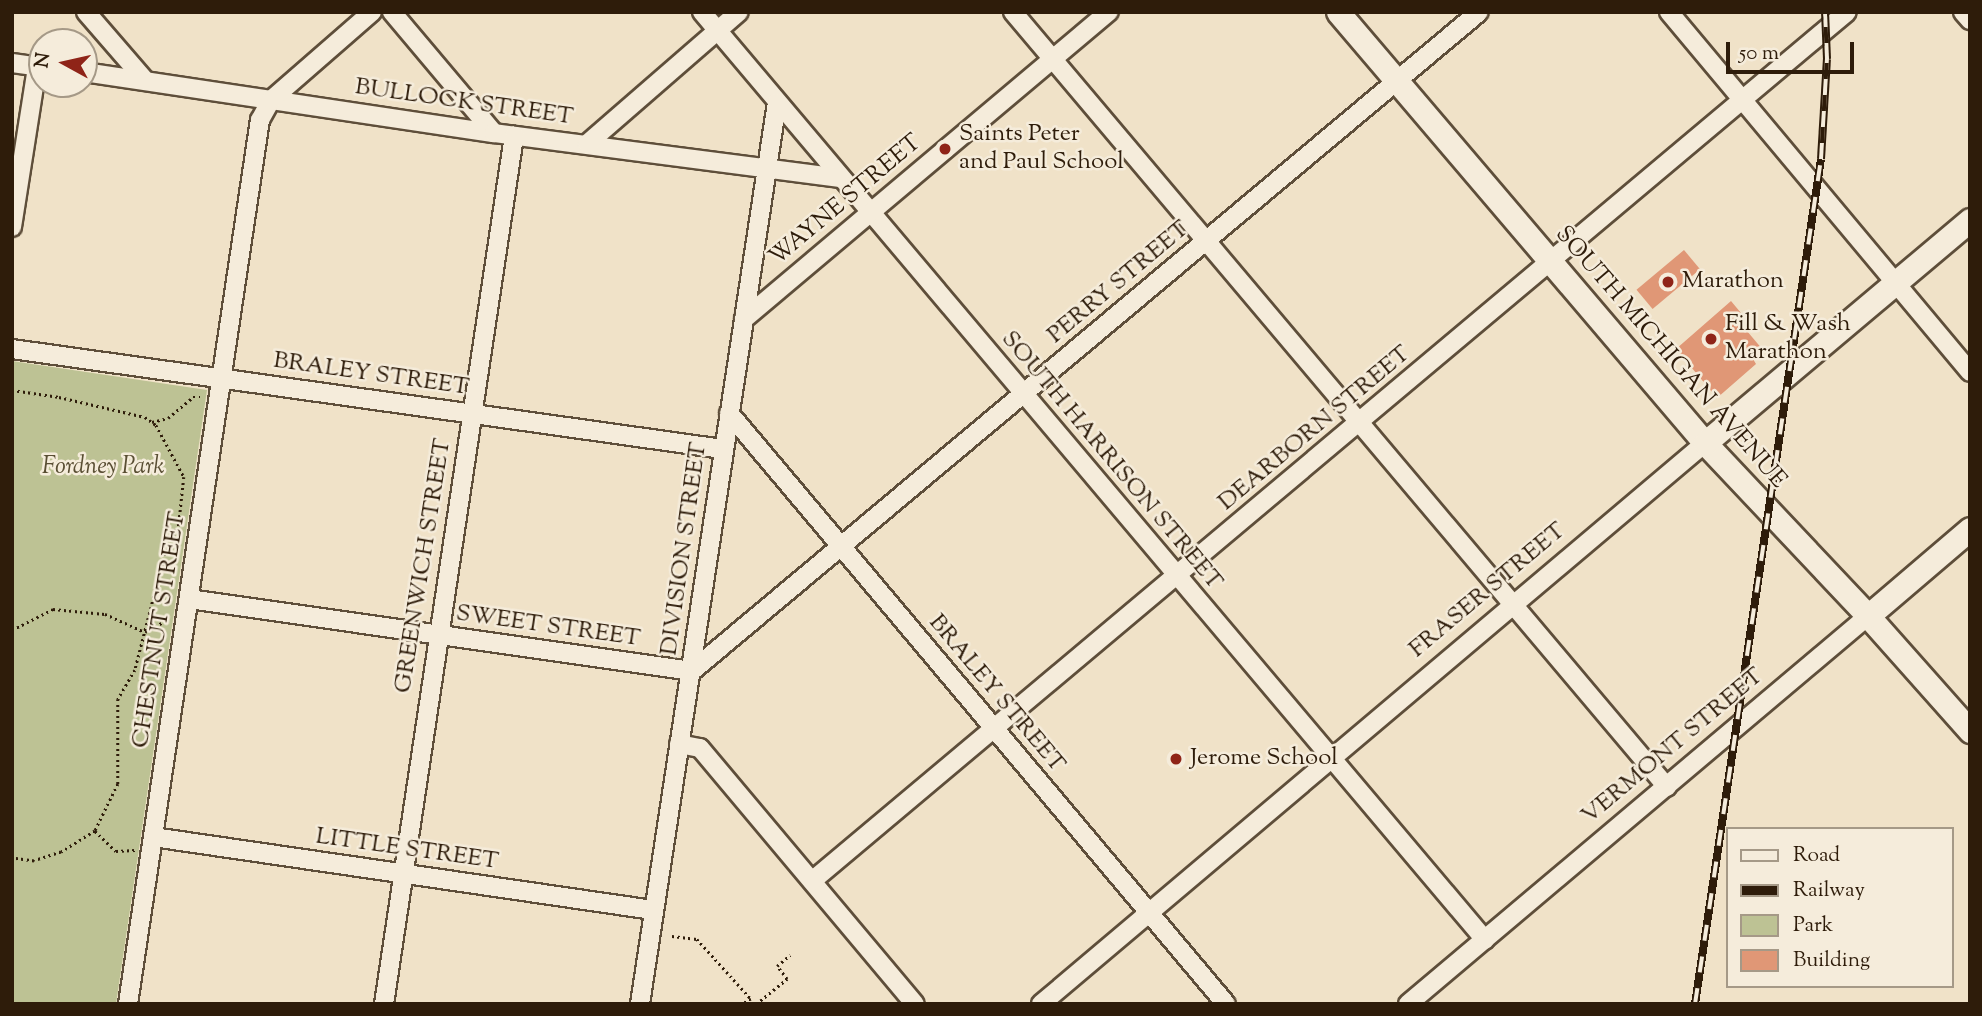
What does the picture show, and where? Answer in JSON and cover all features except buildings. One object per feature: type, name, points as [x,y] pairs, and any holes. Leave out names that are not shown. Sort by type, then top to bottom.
[{"type":"street","points":[[86,12],[144,79]]},
{"type":"street","points":[[271,100],[372,12]]},
{"type":"street","points":[[393,12],[494,134]]},
{"type":"street","name":"SOUTH HARRISON STREET","points":[[702,12],[1022,395],[1485,940]]},
{"type":"street","points":[[587,144],[739,12]]},
{"type":"street","points":[[1013,12],[1667,787]]},
{"type":"street","name":"WAYNE STREET","points":[[744,319],[1109,12]]},
{"type":"street","name":"SOUTH MICHIGAN AVENUE","points":[[1338,12],[1705,443],[1868,615],[1970,731]]},
{"type":"street","name":"PERRY STREET","points":[[692,671],[1479,12]]},
{"type":"street","points":[[1669,12],[1970,372]]},
{"type":"street","name":"DEARBORN STREET","points":[[812,881],[1847,12]]},
{"type":"street","points":[[1963,12],[1970,20]]},
{"type":"street","name":"BULLOCK STREET","points":[[98,74],[494,134],[839,178]]},
{"type":"street","points":[[12,227],[35,98]]},
{"type":"street","name":"CHESTNUT STREET","points":[[128,1004],[148,842],[223,380],[260,120],[271,100]]},
{"type":"street","name":"DIVISION STREET","points":[[640,1004],[692,671],[761,192],[777,102]]},
{"type":"street","name":"GREENWICH STREET","points":[[384,1004],[514,136]]},
{"type":"street","name":"FRASER STREET","points":[[1041,1004],[1329,758],[1970,220]]},
{"type":"street","name":"BRALEY STREET","points":[[12,349],[723,449]]},
{"type":"street","name":"BRALEY STREET","points":[[729,413],[1226,1004]]},
{"type":"street","name":"VERMONT STREET","points":[[1408,1004],[1970,529]]},
{"type":"street","name":"SWEET STREET","points":[[189,599],[438,637],[692,671]]},
{"type":"street","points":[[679,744],[700,748],[915,1004]]},
{"type":"street","name":"LITTLE STREET","points":[[148,842],[404,874],[653,910]]},
{"type":"path","points":[[12,390],[130,411],[152,422],[184,477],[179,524],[165,554],[135,670],[118,698],[118,784],[95,831],[61,852],[34,861],[12,858]]},
{"type":"path","points":[[152,422],[168,418],[193,397],[209,398]]},
{"type":"path","points":[[12,630],[53,609],[105,614],[145,632]]},
{"type":"path","points":[[145,632],[165,621]]},
{"type":"path","points":[[95,831],[116,851],[128,853],[148,842]]},
{"type":"path","points":[[673,936],[697,939],[755,1004],[787,979],[777,966],[790,955]]},
{"type":"path","points":[[744,1003],[751,999]]},
{"type":"green space","name":"Fordney Park","points":[[12,361],[207,390],[116,1004],[12,1004]]},
{"type":"railway","points":[[1695,1004],[1821,159],[1827,59],[1825,12]]},
{"type":"place","name":"Saints Peter and Paul School","points":[[945,149]]},
{"type":"place","name":"Marathon","points":[[1668,282]]},
{"type":"place","name":"Fill & Wash Marathon","points":[[1711,339]]},
{"type":"place","name":"Jerome School","points":[[1176,759]]}]
